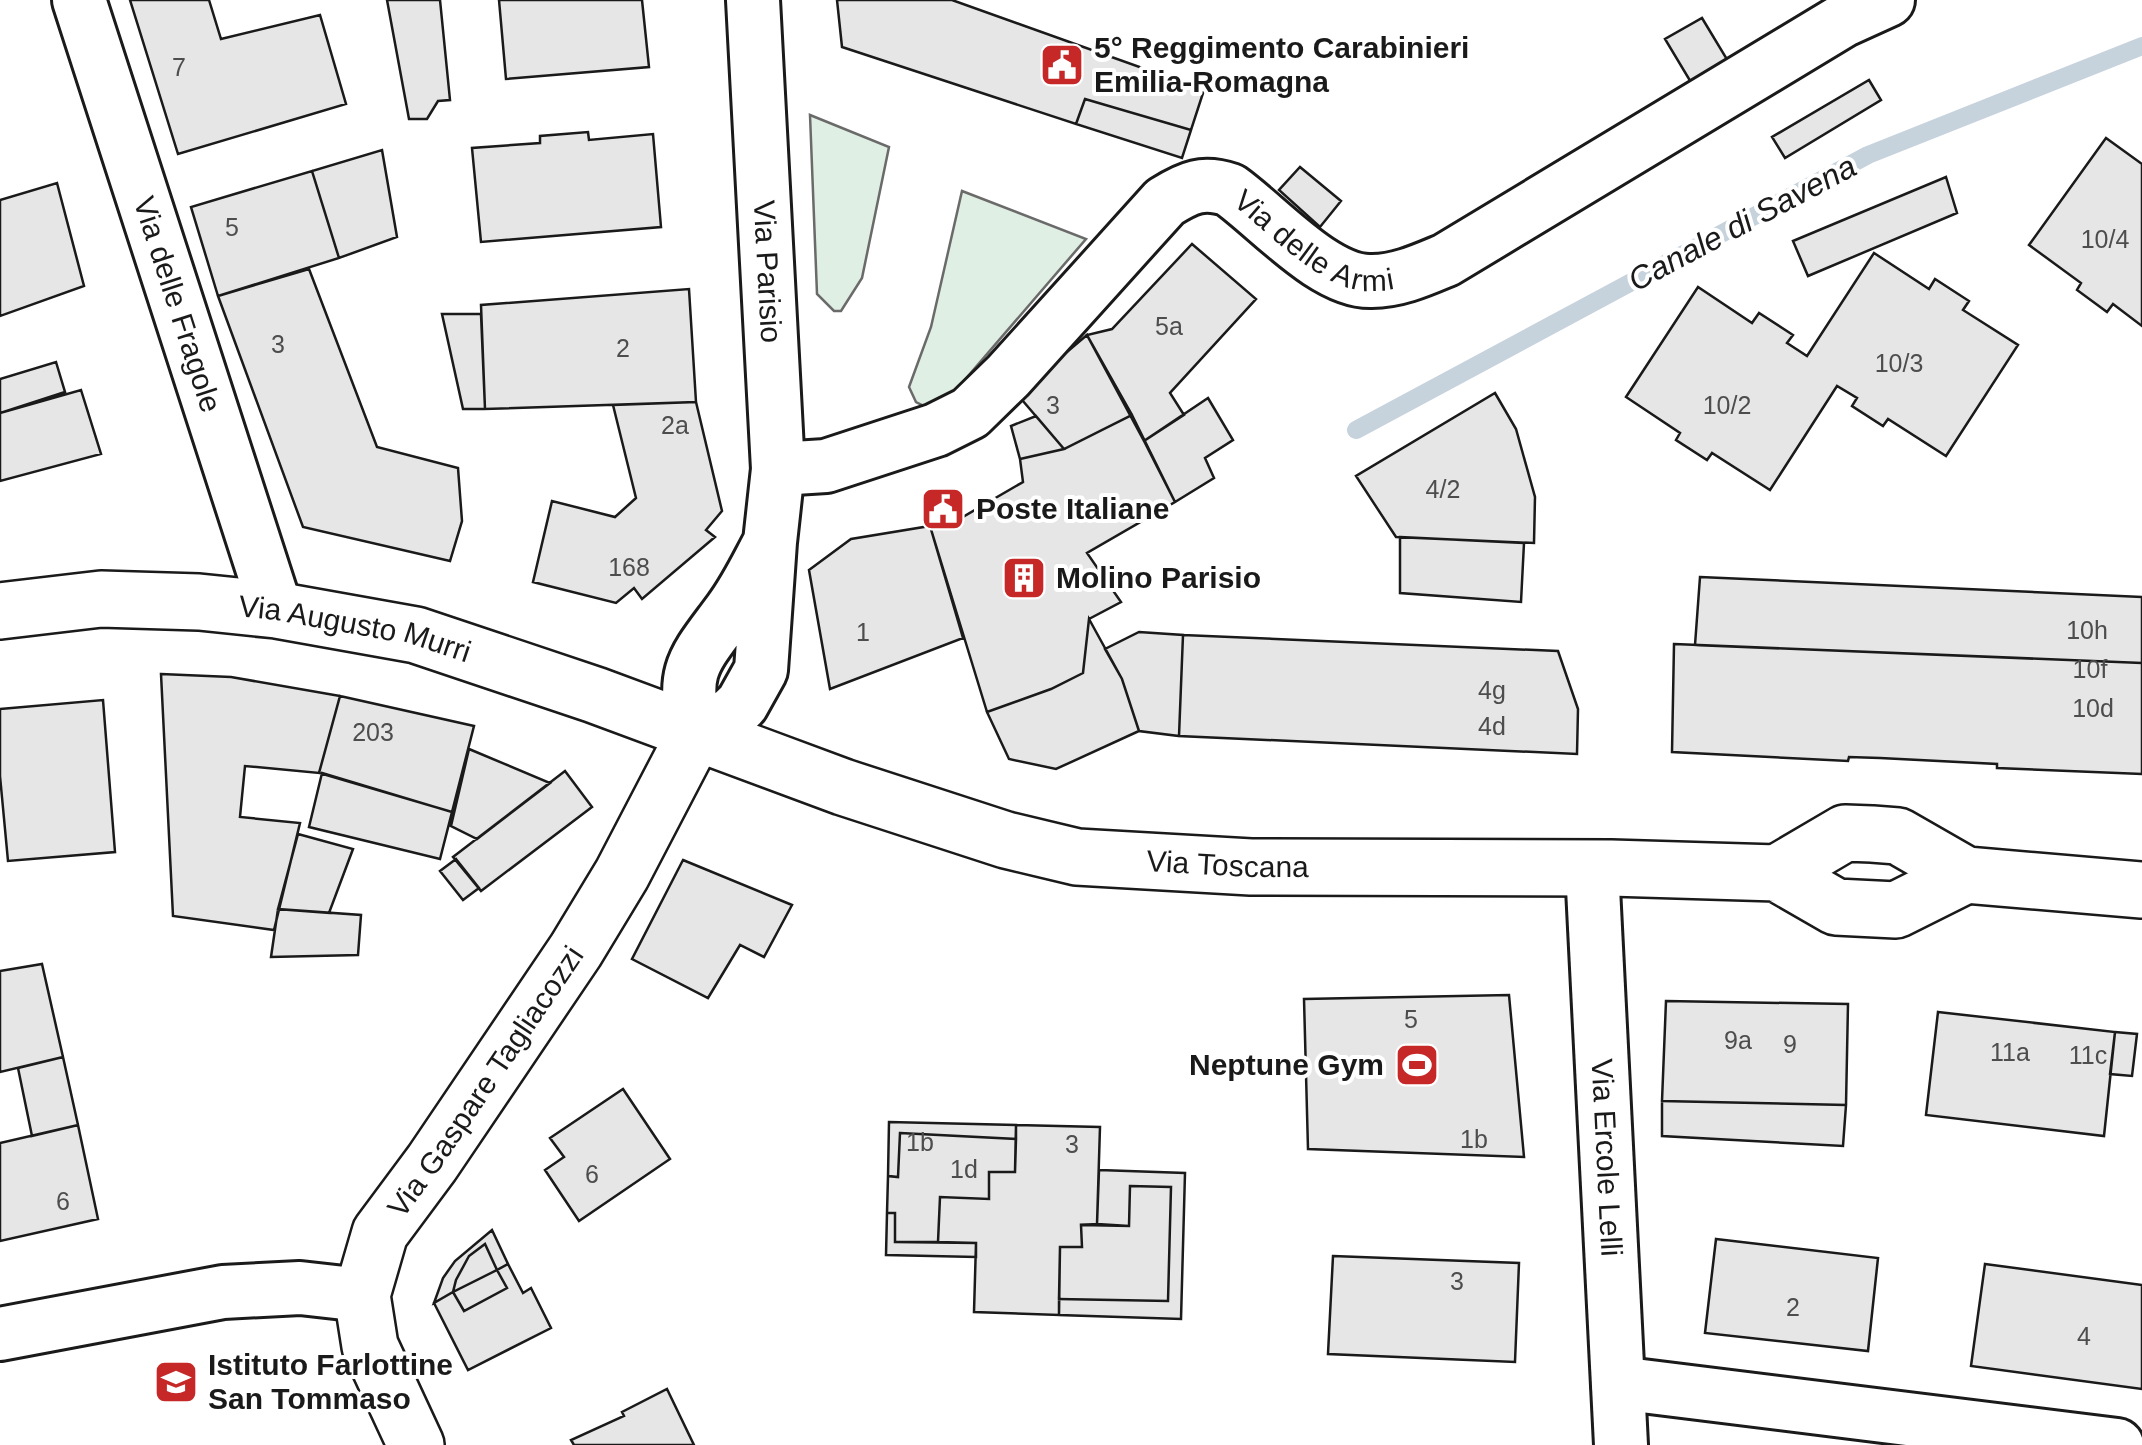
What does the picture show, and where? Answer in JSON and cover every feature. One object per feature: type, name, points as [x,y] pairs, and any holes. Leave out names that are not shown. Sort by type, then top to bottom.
[{"type":"main road","name":"Via Augusto Murri","points":[[0,611],[101,599],[199,602],[276,610],[416,635],[696,732]]},
{"type":"main road","name":"Via Toscana","points":[[696,732],[842,787],[1006,840],[1076,857],[1251,867],[1777,873],[1836,907],[1896,910],[1966,876]]},
{"type":"main road","name":"Via Gaspare Tagliacozzi","points":[[416,1445],[370,1346],[362,1295],[380,1232],[432,1163],[576,950],[627,864],[696,732]]},
{"type":"main road","points":[[1777,873],[1846,834],[1898,836],[1966,876],[2142,890]]},
{"type":"street","name":"Via delle Fragole","points":[[79,0],[276,610]]},
{"type":"street","name":"Via Parisio","points":[[696,732],[724,721],[742,704],[762,670],[778,469],[754,0]]},
{"type":"street","name":"Via delle Armi","points":[[778,469],[826,466],[936,430],[970,413],[1165,202],[1190,186],[1209,183],[1230,190],[1334,273],[1368,282],[1399,278],[1446,260],[1844,20],[1888,0]]},
{"type":"street","name":"Via Ercole Lelli","points":[[1592,868],[1621,1445]]},
{"type":"street","points":[[0,1334],[224,1292],[300,1288],[362,1295]]},
{"type":"street","points":[[1618,1383],[2117,1445]]},
{"type":"green space","points":[[810,115],[889,147],[862,278],[841,311],[834,311],[817,294]]},
{"type":"green space","points":[[962,191],[1086,239],[950,397],[930,409],[916,402],[909,387],[931,327]]},
{"type":"building","points":[[130,0],[209,0],[221,39],[320,15],[346,104],[178,154]]},
{"type":"building","points":[[387,0],[440,0],[450,100],[438,101],[427,119],[409,119]]},
{"type":"building","points":[[499,0],[642,0],[649,67],[506,79]]},
{"type":"building","points":[[837,0],[952,0],[1204,90],[1191,130],[1085,99],[1076,124],[842,47]]},
{"type":"building","points":[[1702,18],[1728,61],[1692,84],[1665,39]]},
{"type":"building","points":[[1869,80],[1881,100],[1785,158],[1772,137]]},
{"type":"building","points":[[1085,99],[1191,130],[1182,158],[1076,124]]},
{"type":"building","points":[[588,132],[589,140],[653,134],[661,227],[481,242],[472,148],[540,143],[540,136]]},
{"type":"building","points":[[2106,138],[2142,164],[2142,326],[2113,304],[2107,312],[2077,290],[2081,283],[2029,245]]},
{"type":"building","points":[[382,150],[397,237],[339,258],[312,171]]},
{"type":"building","points":[[1300,167],[1341,201],[1320,227],[1279,190]]},
{"type":"building","points":[[312,171],[339,258],[218,296],[191,207]]},
{"type":"building","points":[[1946,177],[1957,213],[1808,276],[1793,241]]},
{"type":"building","points":[[57,183],[84,286],[0,316],[0,200]]},
{"type":"building","points":[[1192,244],[1256,299],[1170,393],[1184,415],[1144,441],[1087,335],[1112,329]]},
{"type":"building","points":[[1874,253],[1929,289],[1935,279],[1969,301],[1963,310],[2018,345],[1946,456],[1888,419],[1883,426],[1852,406],[1857,398],[1837,386],[1770,490],[1712,453],[1707,460],[1676,440],[1680,433],[1626,397],[1698,287],[1752,323],[1759,313],[1793,335],[1787,343],[1807,356]]},
{"type":"building","points":[[309,269],[377,447],[458,468],[462,521],[450,561],[303,527],[218,296]]},
{"type":"building","points":[[689,289],[696,402],[485,409],[481,305]]},
{"type":"building","points":[[442,314],[481,314],[485,409],[463,409]]},
{"type":"building","points":[[1087,335],[1132,415],[1064,449],[1017,394]]},
{"type":"building","points":[[56,362],[65,392],[0,413],[0,379]]},
{"type":"building","points":[[81,390],[101,454],[0,481],[0,413]]},
{"type":"building","points":[[1495,393],[1516,429],[1535,497],[1534,543],[1396,537],[1356,476]]},
{"type":"building","points":[[1208,398],[1233,440],[1205,458],[1214,478],[1175,502],[1144,441]]},
{"type":"building","points":[[696,402],[722,511],[706,530],[715,537],[642,599],[634,588],[616,603],[533,582],[552,501],[615,517],[636,498],[613,405]]},
{"type":"building","name":"Molino Parisio","points":[[1132,415],[1175,502],[1087,553],[1121,602],[1089,619],[1083,673],[987,712],[930,526],[961,518],[1023,482],[1020,459],[1064,449]]},
{"type":"building","points":[[1036,416],[1064,449],[1020,459],[1011,426]]},
{"type":"building","points":[[930,526],[963,638],[830,689],[809,570],[851,539]]},
{"type":"building","points":[[1400,537],[1524,543],[1521,602],[1400,593]]},
{"type":"building","points":[[1700,577],[2142,597],[2142,663],[1695,645]]},
{"type":"building","points":[[1089,619],[1122,679],[1139,731],[1056,769],[1009,759],[987,712],[1083,673]]},
{"type":"building","points":[[1139,632],[1183,635],[1179,736],[1139,731],[1122,679],[1105,649]]},
{"type":"building","points":[[1183,635],[1558,651],[1578,709],[1577,754],[1179,736]]},
{"type":"building","points":[[1674,644],[2142,663],[2142,774],[1880,758],[1849,757],[1848,761],[1672,752]]},
{"type":"building","points":[[161,674],[231,677],[340,696],[319,773],[245,766],[240,817],[300,823],[274,930],[173,916]]},
{"type":"building","points":[[340,696],[474,726],[452,812],[319,773]]},
{"type":"building","points":[[103,700],[115,852],[8,861],[0,776],[0,709]]},
{"type":"building","points":[[469,749],[550,783],[477,839],[451,826]]},
{"type":"building","points":[[565,771],[592,807],[481,891],[453,857]]},
{"type":"building","points":[[322,773],[452,812],[440,859],[309,827]]},
{"type":"building","points":[[298,834],[353,849],[329,913],[278,909]]},
{"type":"building","points":[[456,859],[479,888],[463,900],[440,871]]},
{"type":"building","points":[[683,860],[792,905],[764,957],[740,945],[708,998],[632,959]]},
{"type":"building","points":[[278,909],[361,915],[358,955],[271,957]]},
{"type":"building","points":[[42,964],[63,1057],[0,1072],[0,971]]},
{"type":"building","points":[[1509,995],[1524,1157],[1308,1149],[1304,999]]},
{"type":"building","points":[[1666,1001],[1848,1004],[1846,1105],[1662,1101]]},
{"type":"building","points":[[1938,1012],[2115,1032],[2104,1136],[1926,1115]]},
{"type":"building","points":[[2115,1032],[2137,1034],[2132,1076],[2110,1074]]},
{"type":"building","points":[[63,1057],[78,1125],[32,1136],[18,1068]]},
{"type":"building","points":[[623,1089],[670,1159],[579,1221],[545,1170],[564,1157],[550,1138]]},
{"type":"building","points":[[1662,1101],[1846,1105],[1843,1146],[1662,1136]]},
{"type":"building","points":[[889,1122],[1016,1125],[1016,1139],[900,1133],[898,1177],[888,1176]]},
{"type":"building","points":[[78,1125],[98,1219],[0,1241],[0,1143]]},
{"type":"building","points":[[1016,1125],[1100,1127],[1097,1224],[1081,1225],[1082,1247],[1060,1247],[1059,1315],[974,1312],[976,1243],[938,1242],[940,1197],[989,1199],[989,1172],[1015,1172]]},
{"type":"building","points":[[900,1133],[1016,1139],[1015,1172],[989,1172],[989,1199],[940,1197],[938,1242],[895,1242],[895,1213],[887,1213],[888,1176],[898,1177]]},
{"type":"building","points":[[1099,1170],[1185,1173],[1181,1319],[1059,1315],[1059,1299],[1168,1301],[1171,1187],[1130,1186],[1129,1226],[1097,1224]]},
{"type":"building","points":[[1130,1186],[1171,1187],[1168,1301],[1059,1299],[1060,1247],[1082,1247],[1081,1225],[1129,1226]]},
{"type":"building","points":[[887,1213],[895,1213],[895,1242],[976,1243],[976,1257],[886,1255]]},
{"type":"building","points":[[492,1230],[508,1264],[497,1270],[485,1244],[469,1256],[453,1292],[434,1303],[443,1278],[455,1261]]},
{"type":"building","points":[[1716,1239],[1878,1258],[1868,1351],[1705,1333]]},
{"type":"building","points":[[485,1244],[497,1270],[453,1292],[469,1256]]},
{"type":"building","points":[[1333,1256],[1519,1263],[1515,1362],[1328,1354]]},
{"type":"building","points":[[508,1264],[523,1293],[531,1288],[551,1328],[468,1370],[434,1303],[453,1292],[464,1311],[507,1288],[497,1270]]},
{"type":"building","points":[[1985,1264],[2142,1285],[2142,1389],[1971,1366]]},
{"type":"building","points":[[497,1270],[507,1288],[464,1311],[453,1292]]},
{"type":"building","points":[[667,1389],[694,1445],[574,1445],[571,1440],[624,1416],[622,1412]]},
{"type":"waterway","name":"Canale di Savena","points":[[1356,430],[1868,155],[2142,46]]},
{"type":"place","name":"5° Reggimento Carabinieri Emilia-Romagna","points":[[1062,65]]},
{"type":"place","name":"Poste Italiane","points":[[943,509]]},
{"type":"place","name":"Molino Parisio","points":[[1024,578]]},
{"type":"place","name":"Neptune Gym","points":[[1417,1065]]},
{"type":"place","name":"Istituto Farlottine San Tommaso","points":[[176,1382]]}]
